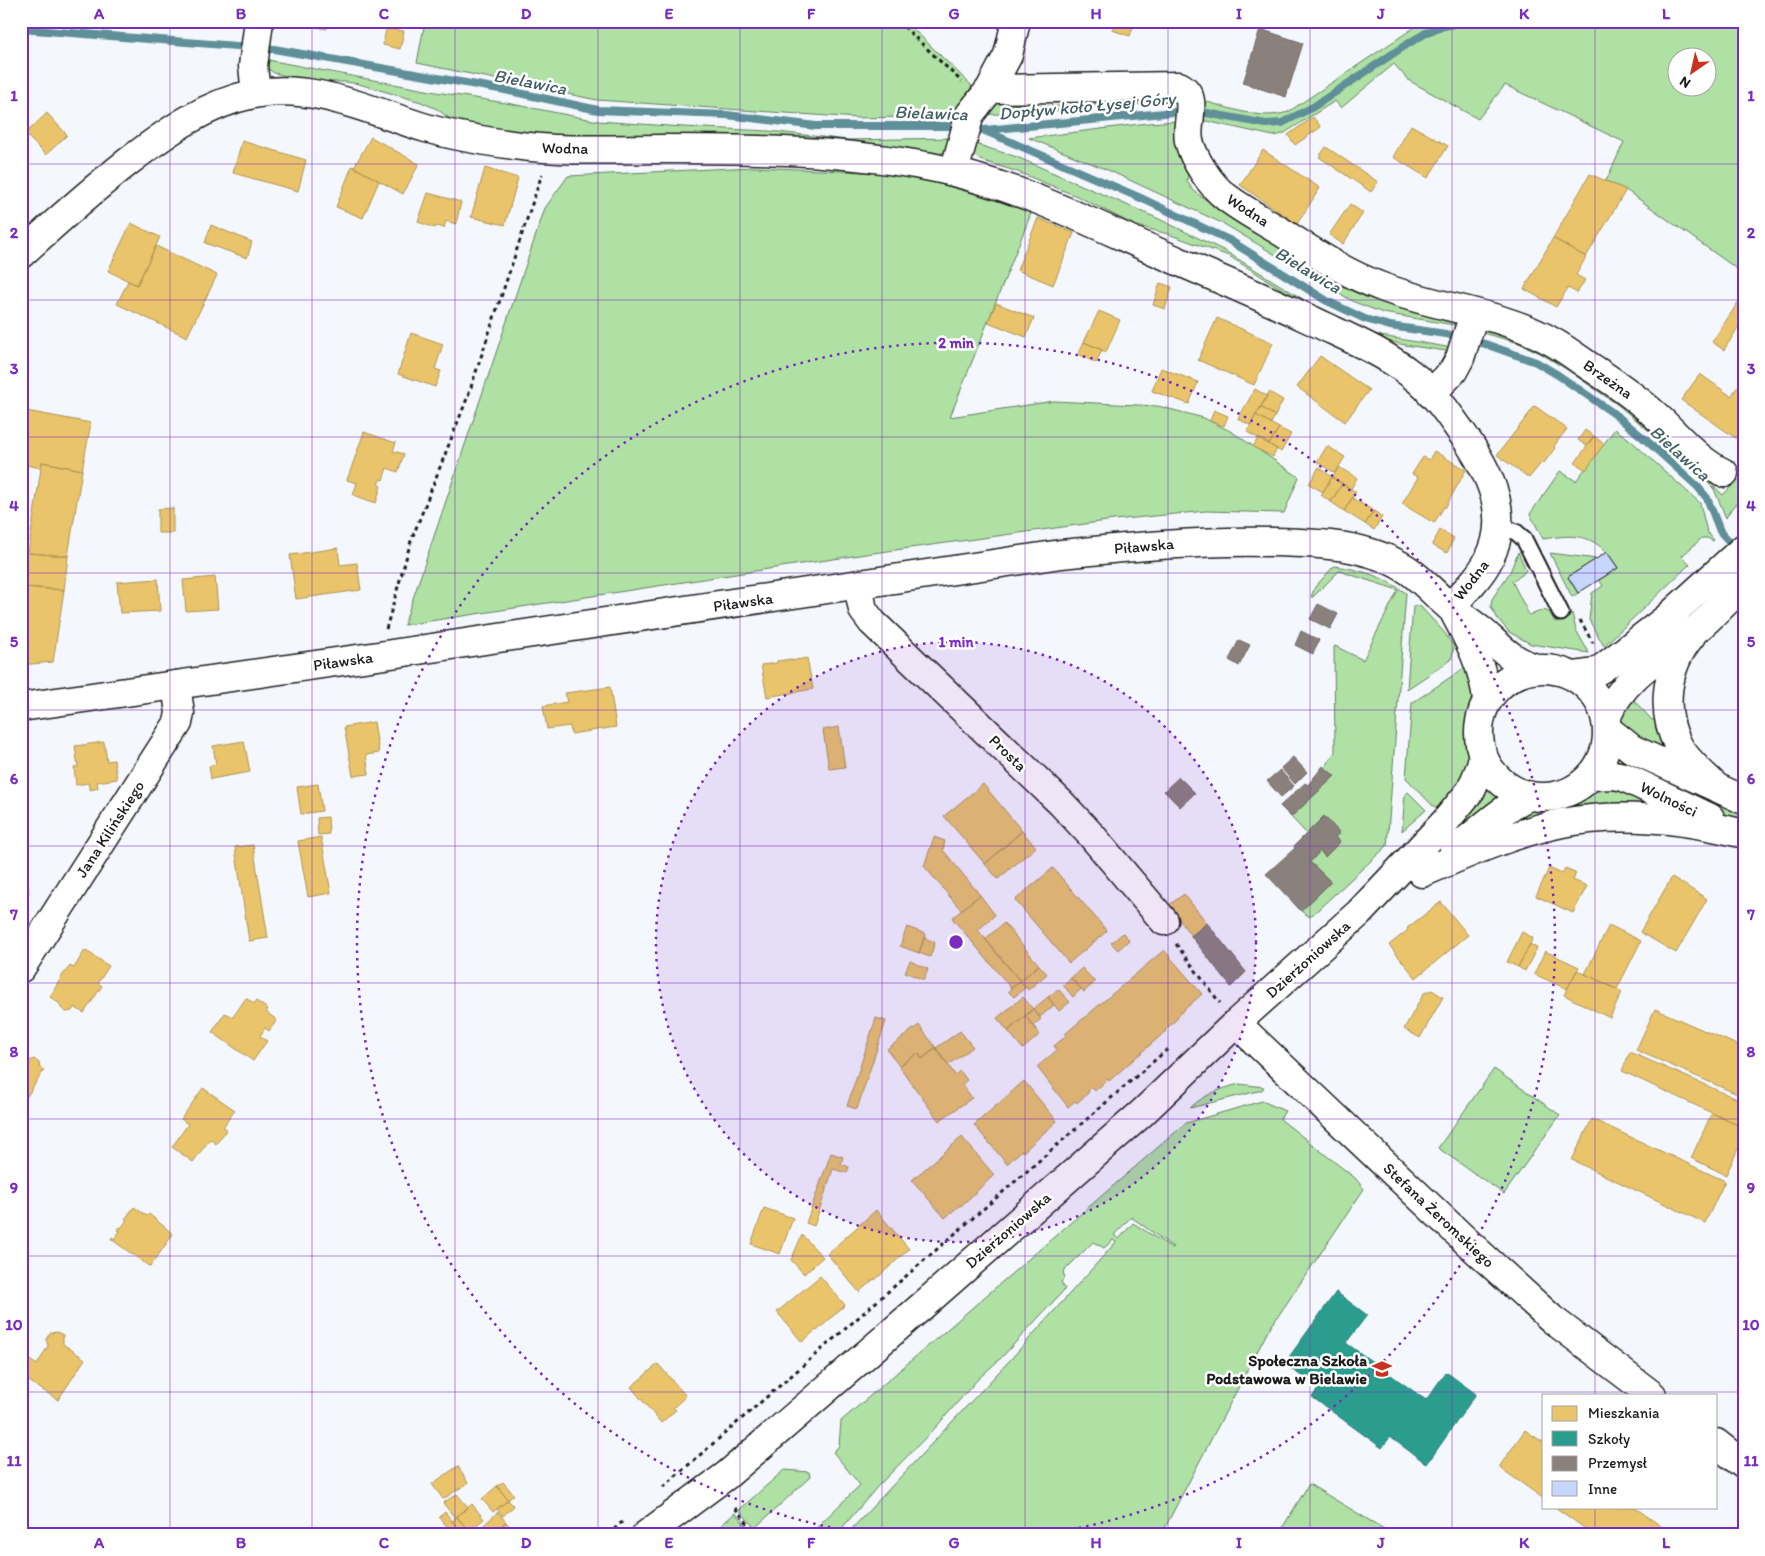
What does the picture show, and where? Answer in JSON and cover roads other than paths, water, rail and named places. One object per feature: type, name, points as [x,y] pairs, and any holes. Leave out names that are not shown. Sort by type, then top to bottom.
[{"type":"street","points":[[954,172],[976,111],[1000,73],[1010,50],[1016,21]]},
{"type":"street","points":[[256,93],[253,66],[259,26]]},
{"type":"street","name":"Wodna","points":[[976,111],[1174,85],[1184,88],[1189,95],[1189,139],[1198,162],[1212,183],[1229,200],[1355,276],[1384,288],[1469,331]]},
{"type":"street","name":"Wodna","points":[[21,254],[109,176],[165,133],[212,107],[256,93],[286,90],[319,94],[347,101],[435,130],[499,143],[551,149],[761,149],[808,151],[909,164],[954,172],[1030,196],[1301,315],[1387,358],[1415,377],[1432,394],[1468,442],[1486,472],[1493,487],[1498,506],[1499,526],[1496,542],[1488,562],[1476,580],[1450,607]]},
{"type":"street","name":"Brzeżna","points":[[1469,331],[1530,330],[1560,346],[1630,394],[1708,465],[1724,474]]},
{"type":"street","points":[[1432,394],[1453,371],[1460,358],[1469,331]]},
{"type":"street","name":"Piławska","points":[[21,707],[378,656],[1060,554],[1158,544],[1231,541],[1307,543],[1346,547],[1385,557],[1418,577],[1450,607],[1479,628],[1512,657],[1537,668]]},
{"type":"street","points":[[1717,788],[1688,759],[1678,746],[1668,710],[1667,690],[1672,670],[1686,642],[1737,579],[1744,548]]},
{"type":"street","points":[[1574,676],[1594,673],[1666,619],[1737,579]]},
{"type":"street","name":"Prosta","points":[[858,585],[864,610],[872,622],[1061,803],[1164,921]]},
{"type":"street","name":"Piławska","points":[[1450,607],[1478,662],[1486,684],[1487,700]]},
{"type":"street","points":[[1607,724],[1604,712],[1594,694],[1574,676],[1553,669],[1537,668],[1515,675],[1502,683],[1487,700],[1479,726],[1479,741],[1482,754],[1491,770],[1504,784],[1512,789],[1529,796],[1547,797],[1566,793],[1582,784],[1591,776],[1604,754],[1607,724],[1614,700],[1628,683],[1657,657],[1698,627]]},
{"type":"street","name":"Jana Kilińskiego","points":[[21,968],[178,723],[180,713],[176,685]]},
{"type":"street","name":"Wolności","points":[[1607,724],[1617,738],[1632,749],[1744,800]]},
{"type":"street","name":"Dzierżoniowska","points":[[1359,914],[1444,823],[1471,790],[1481,766],[1482,754]]},
{"type":"street","name":"Wolności","points":[[1591,776],[1614,775],[1624,777],[1742,834]]},
{"type":"street","name":"Dzierżoniowska","points":[[638,1525],[727,1475],[1142,1113],[1225,1008],[1359,914],[1422,873],[1462,844],[1511,804],[1529,796]]},
{"type":"street","points":[[1422,873],[1502,840],[1573,821],[1645,819],[1698,824],[1742,834]]},
{"type":"street","name":"Stefana Żeromskiego","points":[[1225,1008],[1465,1240],[1553,1320],[1651,1394]]},
{"type":"street","points":[[1718,1445],[1744,1465]]},
{"type":"lane","points":[[1499,526],[1516,532],[1524,539],[1561,614]]},
{"type":"waterway","name":"Dopływ koło Łysej Góry","points":[[1196,111],[1266,124],[1282,123],[1313,107],[1426,33],[1440,27],[1466,21]]},
{"type":"waterway","name":"Bielawica","points":[[21,29],[274,49],[505,90],[598,110],[727,115],[816,126],[953,126],[983,130],[1143,199],[1229,240],[1327,301],[1365,319],[1390,326],[1446,334],[1485,344],[1536,362],[1616,415],[1697,486],[1707,498],[1720,531],[1736,549]]},
{"type":"waterway","name":"Dopływ koło Łysej Góry","points":[[985,130],[1185,111]]},
{"type":"place","name":"Społeczna Szkoła Podstawowa w Bielawie","points":[[1382,1369]]}]
